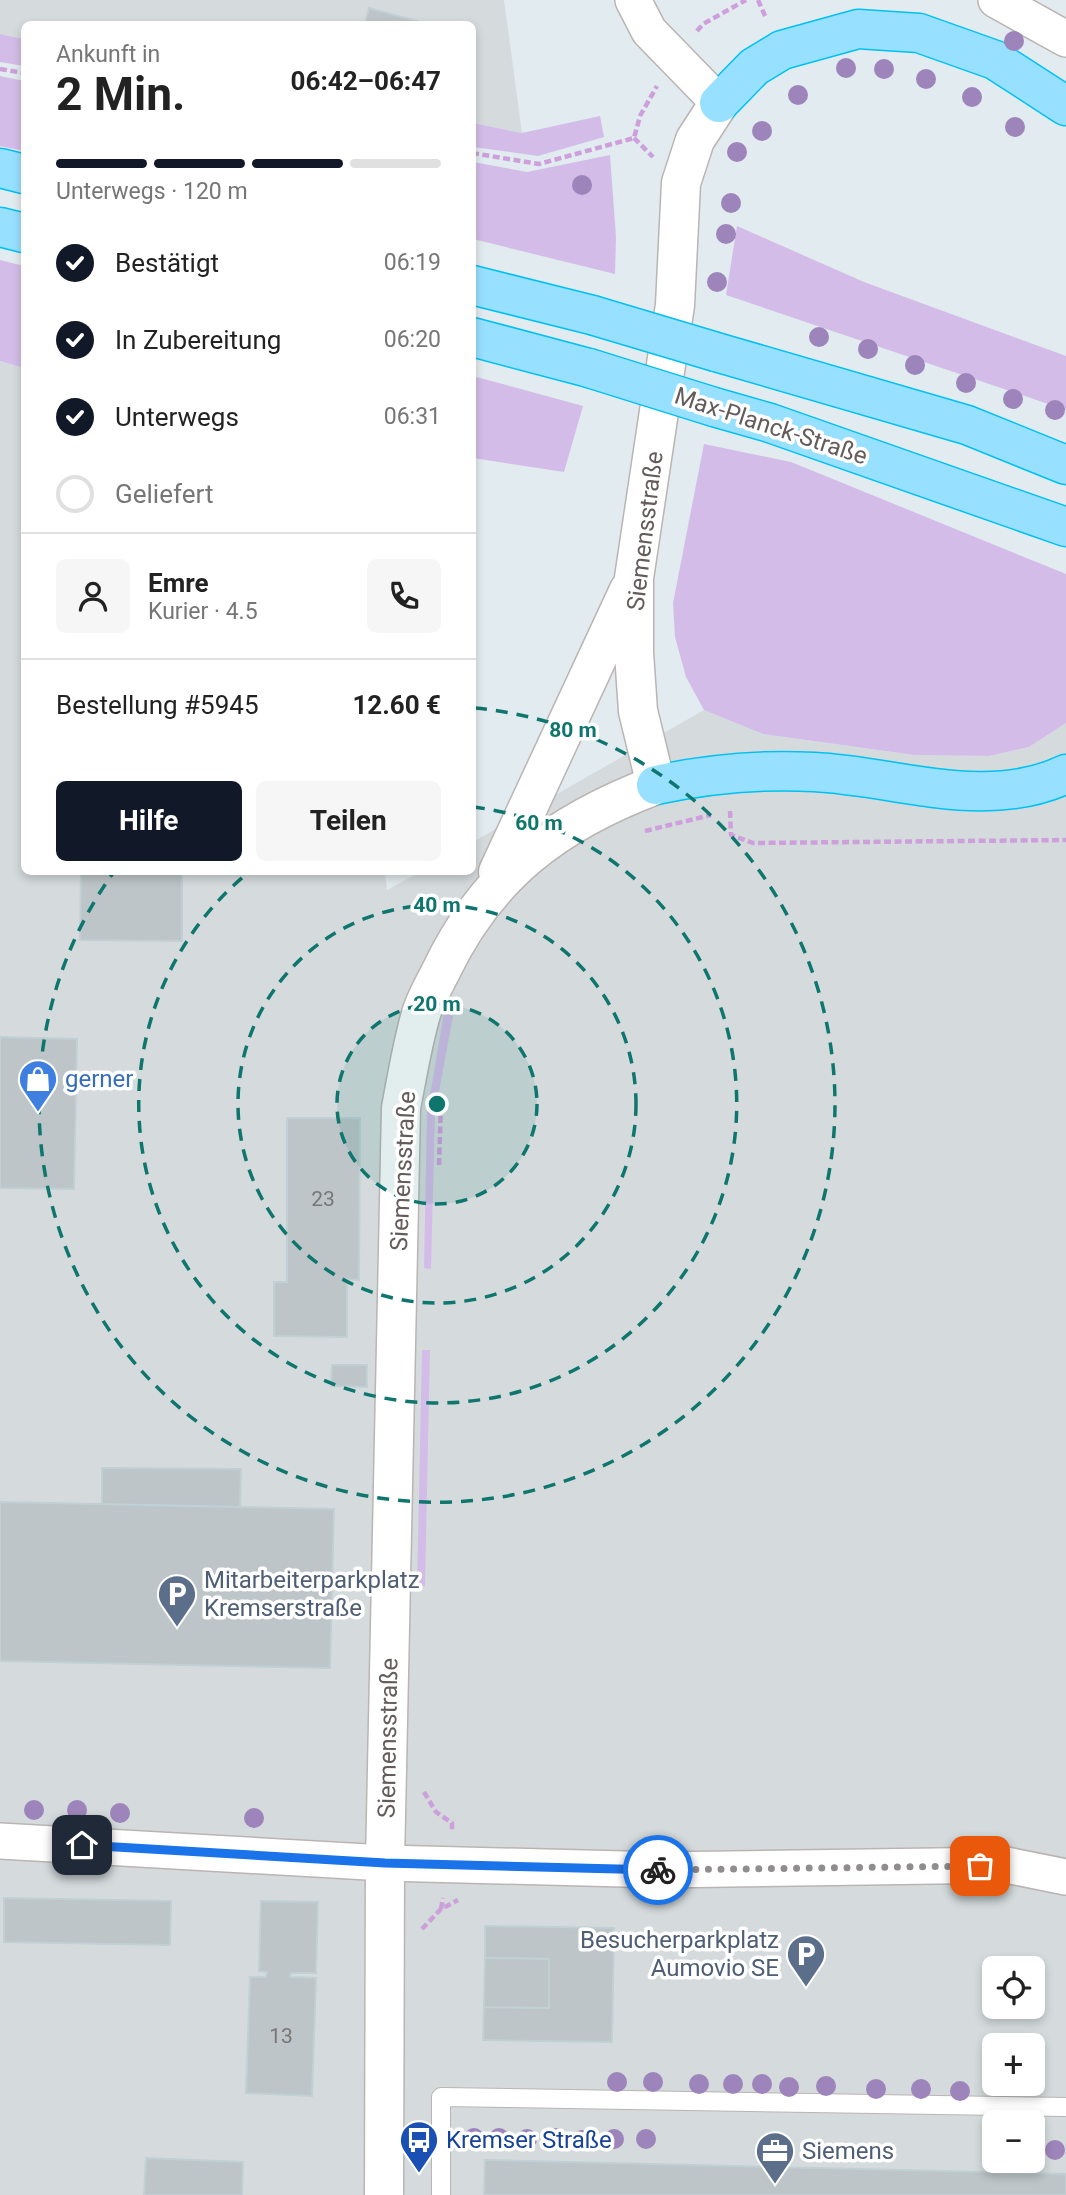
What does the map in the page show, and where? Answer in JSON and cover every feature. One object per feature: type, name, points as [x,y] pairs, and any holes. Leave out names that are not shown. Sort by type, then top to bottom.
[{"type":"highway","points":[[719,103],[754,68],[782,50],[858,29],[919,33],[995,60],[1066,106]]},
{"type":"highway","points":[[0,168],[21,173]]},
{"type":"highway","points":[[0,227],[21,232]]},
{"type":"highway","points":[[476,286],[592,315],[967,425],[1066,465]]},
{"type":"highway","name":"Max-Planck-Straße","points":[[476,338],[589,368],[714,407],[944,483],[1066,527]]},
{"type":"highway","points":[[967,425],[1066,436]]},
{"type":"highway","points":[[944,483],[1066,552]]},
{"type":"highway","points":[[656,785],[699,776],[815,772],[970,792],[1018,791],[1064,774]]},
{"type":"street","points":[[633,0],[649,31],[719,103]]},
{"type":"street","points":[[996,0],[1066,38]]},
{"type":"street","name":"Siemensstraße","points":[[384,2195],[385,1863],[401,1108],[421,1013],[451,950],[487,896],[535,849],[568,826],[605,804],[656,785],[638,711],[634,653],[634,578],[676,305],[681,183],[695,140],[719,103]]},
{"type":"street","points":[[487,896],[634,578]]},
{"type":"street","points":[[0,1841],[385,1863],[662,1870],[1006,1865],[1066,1877]]},
{"type":"lane","points":[[441,2195],[441,2097],[1066,2107]]},
{"type":"path","points":[[476,153],[539,164],[634,138],[640,116],[675,59],[703,24],[746,0]]},
{"type":"path","points":[[0,69],[21,73]]},
{"type":"path","points":[[641,833],[732,810],[731,835],[753,843],[1066,840]]},
{"type":"path","points":[[439,1176],[441,1098]]},
{"type":"path","points":[[422,1789],[436,1812],[452,1823],[441,1909]]},
{"type":"path","points":[[420,1935],[423,1926],[441,1909],[461,1899]]},
{"type":"shaded area","points":[[0,0],[504,0],[522,133],[476,124],[476,21],[21,21],[21,38],[0,34]]},
{"type":"shaded area","points":[[0,34],[21,38],[21,66],[0,62]]},
{"type":"shaded area","points":[[0,76],[21,80],[21,150],[0,146]]},
{"type":"shaded area","points":[[600,116],[604,137],[538,156],[476,147],[476,124],[522,133]]},
{"type":"shaded area","points":[[610,155],[616,237],[615,274],[476,240],[476,163],[527,172]]},
{"type":"shaded area","points":[[737,226],[864,282],[1066,356],[1066,410],[726,295]]},
{"type":"shaded area","points":[[0,260],[21,265],[21,367],[0,361]]},
{"type":"shaded area","points":[[0,361],[21,367],[21,875],[385,875],[387,890],[414,875],[476,875],[476,840],[704,710],[763,734],[914,755],[989,756],[1029,747],[1066,723],[1066,2195],[0,2195]]},
{"type":"shaded area","points":[[476,377],[583,406],[564,472],[476,458]]},
{"type":"shaded area","points":[[704,444],[791,462],[1066,574],[1066,723],[1029,747],[989,756],[914,755],[763,734],[704,710],[686,677],[675,637],[673,603]]},
{"type":"shaded area","points":[[444,1012],[453,1016],[435,1113],[431,1269],[424,1268],[427,1114]]},
{"type":"shaded area","points":[[422,1350],[430,1350],[425,1586],[417,1586]]},
{"type":"building","points":[[369,8],[416,21],[366,21]]},
{"type":"building","points":[[81,875],[182,875],[182,941],[80,940]]},
{"type":"building","name":"gerner","points":[[0,1037],[77,1039],[74,1189],[0,1188]]},
{"type":"building","points":[[287,1118],[360,1118],[359,1280],[347,1279],[347,1337],[274,1336],[274,1282],[287,1282]]},
{"type":"building","points":[[332,1365],[367,1365],[367,1387],[331,1386]]},
{"type":"building","points":[[102,1468],[241,1469],[240,1508],[102,1505]]},
{"type":"building","points":[[0,1502],[334,1509],[330,1668],[0,1661]]},
{"type":"building","points":[[4,1898],[171,1901],[170,1945],[4,1942]]},
{"type":"building","points":[[261,1901],[318,1902],[316,1973],[291,1973],[290,1977],[316,1978],[312,2096],[246,2093],[250,1977],[266,1977],[267,1972],[259,1971]]},
{"type":"building","points":[[485,1926],[614,1928],[612,2042],[483,2040],[484,2007],[549,2008],[549,1959],[485,1958]]},
{"type":"building","points":[[485,1958],[549,1959],[549,2008],[484,2007]]},
{"type":"building","points":[[146,2158],[243,2162],[242,2195],[144,2195]]},
{"type":"building","name":"Siemens","points":[[485,2160],[1066,2174],[1066,2195],[484,2195]]},
{"type":"way so far","points":[[658,1870],[980,1866]]},
{"type":"place","name":"gerner","points":[[38,1113]]},
{"type":"place","name":"Mitarbeiterparkplatz Kremserstraße","points":[[177,1628]]},
{"type":"place","name":"Besucherparkplatz Aumovio SE","points":[[806,1988]]},
{"type":"place","name":"Kremser Straße","points":[[419,2174]]},
{"type":"place","name":"Siemens","points":[[775,2185]]},
{"type":"route","points":[[82,1845],[385,1863],[658,1870]]}]
